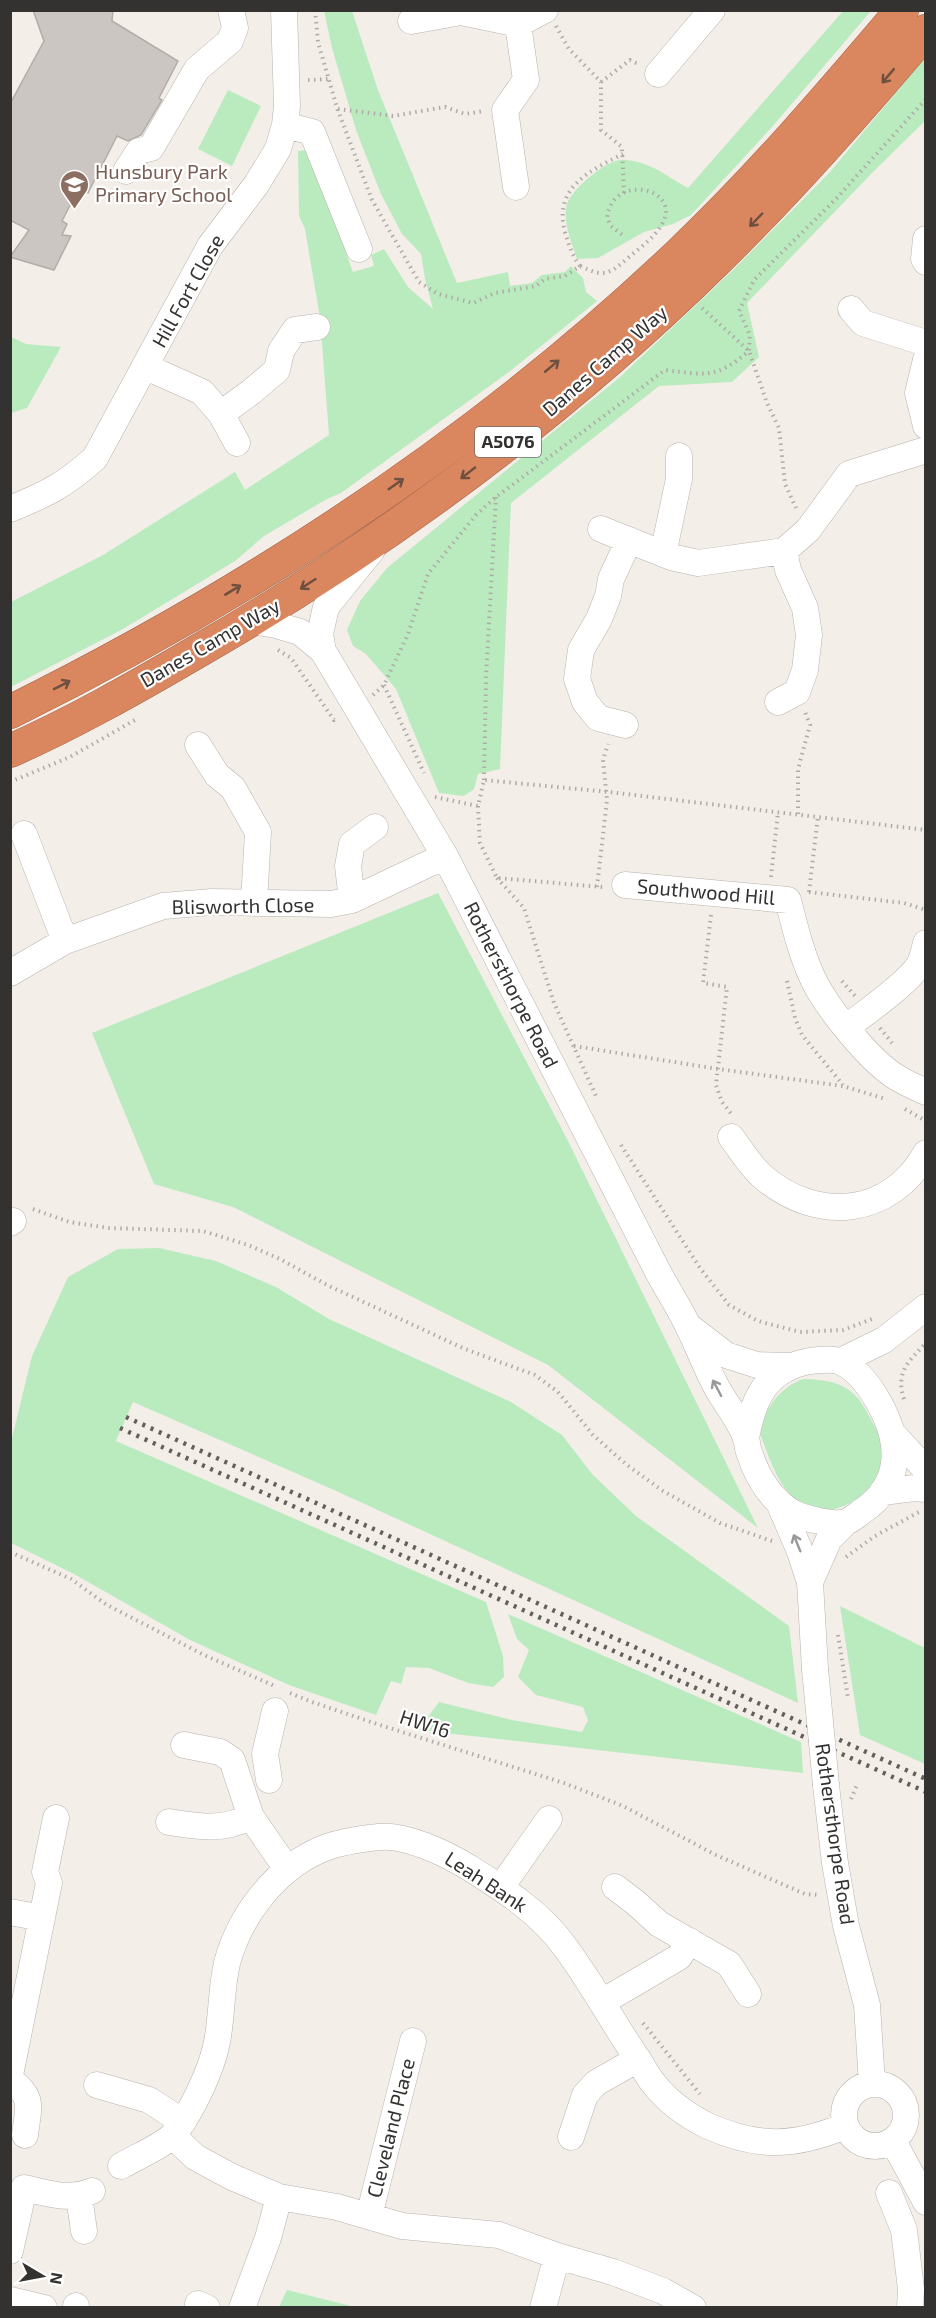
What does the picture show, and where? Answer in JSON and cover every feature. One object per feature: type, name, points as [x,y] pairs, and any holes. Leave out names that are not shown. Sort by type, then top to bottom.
[{"type":"highway","name":"Danes Camp Way","points":[[10,711],[112,659],[285,559],[448,447],[526,388],[678,255],[811,118],[902,10]]},
{"type":"highway","name":"Danes Camp Way","points":[[10,750],[113,700],[252,621],[382,537],[548,411],[642,331],[715,262],[830,144],[926,31]]},
{"type":"street","points":[[126,171],[139,151],[151,148],[197,69],[230,41],[235,28],[231,10]]},
{"type":"street","points":[[658,74],[711,11]]},
{"type":"street","points":[[411,21],[461,12],[518,24],[549,15]]},
{"type":"street","name":"Hill Fort Close","points":[[10,509],[52,492],[95,458],[210,246],[256,185],[278,149],[285,125],[287,105],[285,13]]},
{"type":"street","points":[[516,187],[505,110],[526,80],[518,24]]},
{"type":"street","points":[[285,125],[312,132],[359,249]]},
{"type":"street","points":[[926,239],[924,259],[926,262]]},
{"type":"street","points":[[851,309],[863,323],[926,343]]},
{"type":"street","points":[[221,414],[278,369],[281,351],[295,330],[317,327]]},
{"type":"street","points":[[926,360],[918,393],[926,426]]},
{"type":"street","name":"Hill Fort Close","points":[[146,367],[202,392],[221,414],[237,443]]},
{"type":"street","points":[[601,529],[663,554],[698,563],[784,551],[808,530],[849,474],[926,450]]},
{"type":"street","points":[[663,554],[679,479],[679,456]]},
{"type":"street","points":[[323,651],[320,634],[326,607],[382,537]]},
{"type":"street","points":[[619,724],[598,718],[585,702],[577,679],[581,650],[599,619],[608,596],[611,579],[629,540]]},
{"type":"street","points":[[784,551],[788,570],[805,608],[809,635],[805,670],[787,697]]},
{"type":"street","name":"Rothersthorpe Road","points":[[252,621],[300,632],[323,651],[445,856],[688,1326],[716,1387],[746,1438]]},
{"type":"street","points":[[198,745],[217,775],[233,788],[258,832],[254,903]]},
{"type":"street","points":[[352,900],[348,866],[352,844],[375,827]]},
{"type":"street","points":[[24,834],[65,941]]},
{"type":"street","name":"Blisworth Close","points":[[10,973],[65,941],[163,906],[212,902],[312,905],[352,900],[445,856]]},
{"type":"street","name":"Southwood Hill","points":[[625,885],[789,900],[806,961],[816,984],[863,1047],[892,1074],[926,1092]]},
{"type":"street","points":[[847,1027],[907,978],[918,966],[926,943]]},
{"type":"street","points":[[731,1137],[761,1176],[784,1193],[808,1203],[836,1208],[862,1205],[889,1194],[908,1178],[926,1153]]},
{"type":"street","points":[[810,1552],[864,1510],[882,1492],[891,1480],[896,1452],[889,1420],[871,1389],[841,1361],[884,1341],[926,1306]]},
{"type":"street","name":"Rothersthorpe Road","points":[[688,1326],[726,1355],[757,1365],[790,1366],[823,1359],[841,1361]]},
{"type":"street","points":[[871,1389],[884,1341]]},
{"type":"street","name":"Rothersthorpe Road","points":[[790,1366],[761,1392],[752,1410],[746,1438],[747,1449],[756,1474],[780,1505],[810,1552],[810,1582],[826,1785],[846,1926],[867,2005],[872,2084]]},
{"type":"street","points":[[893,1434],[926,1470]]},
{"type":"street","points":[[882,1492],[926,1489]]},
{"type":"street","name":"Rothersthorpe Road","points":[[780,1505],[798,1516],[845,1523]]},
{"type":"street","points":[[242,1790],[273,1778],[265,1754],[275,1712]]},
{"type":"street","points":[[184,1745],[220,1752],[232,1760],[250,1817],[287,1869]]},
{"type":"street","points":[[169,1822],[207,1827],[230,1826],[250,1817]]},
{"type":"street","points":[[25,2135],[29,2105],[25,2090],[11,2070],[49,1883],[45,1872],[56,1818]]},
{"type":"street","points":[[501,1887],[549,1819]]},
{"type":"street","name":"Leah Bank","points":[[178,2129],[205,2078],[217,2043],[221,1996],[228,1962],[241,1926],[259,1899],[287,1869],[323,1849],[363,1839],[387,1836],[418,1844],[456,1859],[501,1887],[533,1912],[564,1945],[654,2085],[689,2117],[734,2137],[763,2143],[794,2142],[845,2126]]},
{"type":"street","points":[[615,1887],[659,1924],[729,1964],[748,1994]]},
{"type":"street","points":[[10,1911],[42,1918]]},
{"type":"street","points":[[602,2002],[679,1958],[690,1941]]},
{"type":"street","name":"Cleveland Place","points":[[369,2216],[413,2041]]},
{"type":"street","points":[[571,2137],[585,2095],[596,2083],[638,2059]]},
{"type":"street","points":[[872,2084],[893,2089],[915,2105],[902,2132],[885,2145],[866,2145],[857,2141],[845,2126],[843,2115],[845,2104],[861,2087],[872,2084]]},
{"type":"street","points":[[97,2085],[150,2100],[178,2129],[195,2157],[232,2177],[279,2197],[369,2216],[402,2226],[499,2235],[557,2256],[613,2272],[653,2287],[693,2307]]},
{"type":"street","points":[[121,2166],[178,2129]]},
{"type":"street","points":[[893,2141],[926,2202]]},
{"type":"street","points":[[10,2251],[25,2179],[68,2197],[85,2193],[84,2231]]},
{"type":"street","points":[[888,2193],[904,2230],[911,2289],[910,2307]]},
{"type":"street","points":[[242,2307],[268,2238],[279,2197]]},
{"type":"street","points":[[543,2307],[557,2256]]},
{"type":"street","points":[[10,2300],[44,2307]]},
{"type":"path","points":[[315,10],[318,42],[337,108],[372,200],[419,282],[438,294],[472,303],[495,293],[536,286],[545,279],[565,276],[580,266]]},
{"type":"path","points":[[549,15],[568,49],[601,82],[601,130],[622,147],[624,193]]},
{"type":"path","points":[[601,82],[630,60],[658,74]]},
{"type":"path","points":[[808,530],[785,484],[779,428],[749,351],[750,334],[739,312],[754,280],[835,200],[926,99]]},
{"type":"path","points":[[337,108],[393,116],[446,107],[465,114],[501,108],[505,110]]},
{"type":"path","points":[[623,154],[583,177],[567,195],[562,207],[564,226],[572,255],[580,266],[595,273],[605,274],[615,269],[654,235],[664,222],[666,213],[664,204],[657,195],[646,189],[635,189],[624,193],[613,203],[608,218],[611,226],[625,237]]},
{"type":"path","points":[[695,301],[749,351]]},
{"type":"path","points":[[274,648],[291,658],[334,720],[358,709],[384,685],[408,634],[428,574],[476,515],[496,497],[665,370],[710,374],[729,368],[749,351]]},
{"type":"path","points":[[496,497],[486,678],[484,780],[478,806],[480,843],[497,878],[524,908],[554,1003],[596,1097]]},
{"type":"path","points":[[384,685],[426,776]]},
{"type":"path","points":[[787,697],[810,725],[798,769],[798,814]]},
{"type":"path","points":[[10,782],[70,757],[139,718]]},
{"type":"path","points":[[597,887],[607,800],[603,760],[619,724]]},
{"type":"path","points":[[484,780],[605,791],[926,830]]},
{"type":"path","points":[[430,786],[435,797],[478,806]]},
{"type":"path","points":[[768,898],[778,812]]},
{"type":"path","points":[[811,903],[809,892],[818,816]]},
{"type":"path","points":[[497,878],[597,887],[625,885]]},
{"type":"path","points":[[809,892],[904,903],[926,910]]},
{"type":"path","points":[[714,893],[703,983],[727,987],[716,1085],[722,1102],[734,1117],[731,1137]]},
{"type":"path","points":[[786,972],[795,1018],[802,1035],[843,1086]]},
{"type":"path","points":[[838,976],[867,1011]]},
{"type":"path","points":[[573,1046],[843,1086],[888,1099]]},
{"type":"path","points":[[898,1105],[926,1121]]},
{"type":"path","points":[[616,1137],[700,1268],[729,1305],[758,1321],[800,1332],[843,1330],[878,1316]]},
{"type":"path","points":[[17,1217],[109,1228],[202,1231],[248,1245],[280,1259],[327,1285],[465,1349],[535,1376],[558,1392],[593,1435],[627,1465],[663,1491],[720,1523],[810,1552],[845,1558],[875,1536],[919,1512],[926,1511]]},
{"type":"path","points":[[905,1402],[901,1391],[903,1368],[926,1343]]},
{"type":"path","name":"HW16","points":[[10,1552],[71,1579],[107,1605],[204,1655],[312,1702],[564,1783],[623,1806],[716,1855],[805,1894],[841,1896]]},
{"type":"path","points":[[837,1634],[848,1698]]},
{"type":"green space","points":[[844,10],[871,11],[772,127],[691,215],[673,224],[644,232],[598,258],[577,259],[568,232],[566,211],[570,198],[582,184],[613,162],[624,160],[651,167],[688,188]]},
{"type":"green space","points":[[324,11],[352,11],[378,90],[457,283],[508,272],[510,286],[532,283],[542,275],[565,272],[571,266],[583,278],[586,292],[597,301],[509,372],[341,493],[264,536],[235,561],[123,629],[11,687],[11,602],[103,555],[235,472],[245,490],[329,435],[320,318],[305,229],[299,216],[298,151],[308,150],[353,272],[374,266],[371,255],[384,249],[408,287],[433,309],[421,254],[402,234],[381,194],[356,130],[332,48]]},
{"type":"green space","points":[[925,58],[925,121],[747,303],[759,357],[732,382],[659,386],[511,503],[500,769],[478,774],[474,789],[464,796],[439,793],[396,689],[366,654],[353,646],[347,630],[360,601],[387,568],[620,377],[733,270],[830,172]]},
{"type":"green space","points":[[228,90],[261,106],[232,166],[198,149]]},
{"type":"green space","points":[[11,337],[26,344],[61,347],[27,408],[11,413]]},
{"type":"green space","points":[[438,893],[567,1139],[758,1528],[548,1365],[233,1207],[154,1184],[92,1033]]},
{"type":"green space","points":[[159,1248],[216,1261],[276,1287],[329,1319],[511,1402],[562,1435],[592,1474],[636,1516],[789,1626],[798,1703],[334,1490],[133,1402],[116,1441],[486,1602],[503,1656],[504,1677],[493,1687],[468,1683],[429,1668],[406,1667],[401,1684],[391,1681],[376,1715],[289,1685],[190,1640],[74,1574],[11,1543],[11,1442],[32,1356],[68,1277],[118,1249]]},
{"type":"green space","points":[[803,1379],[834,1383],[850,1391],[863,1406],[881,1441],[883,1452],[881,1463],[873,1483],[857,1499],[838,1508],[813,1507],[791,1495],[776,1474],[760,1434],[765,1416],[774,1400],[787,1388]]},
{"type":"green space","points":[[840,1606],[925,1648],[925,1764],[860,1735]]},
{"type":"green space","points":[[508,1614],[801,1742],[803,1773],[418,1730],[439,1702],[512,1720],[582,1732],[588,1720],[583,1707],[536,1695],[518,1677],[529,1650],[517,1639]]},
{"type":"green space","points":[[287,2290],[355,2307],[279,2307]]},
{"type":"building","points":[[33,10],[113,10],[112,21],[178,61],[159,98],[162,100],[141,135],[128,141],[117,136],[88,193],[79,188],[62,221],[67,224],[62,235],[71,236],[54,270],[10,257],[29,230],[10,220],[10,104],[44,41]]},
{"type":"railway","points":[[126,1417],[926,1779]]},
{"type":"railway","points":[[120,1428],[926,1792]]},
{"type":"place","name":"Hunsbury Park Primary School","points":[[74,210]]}]
